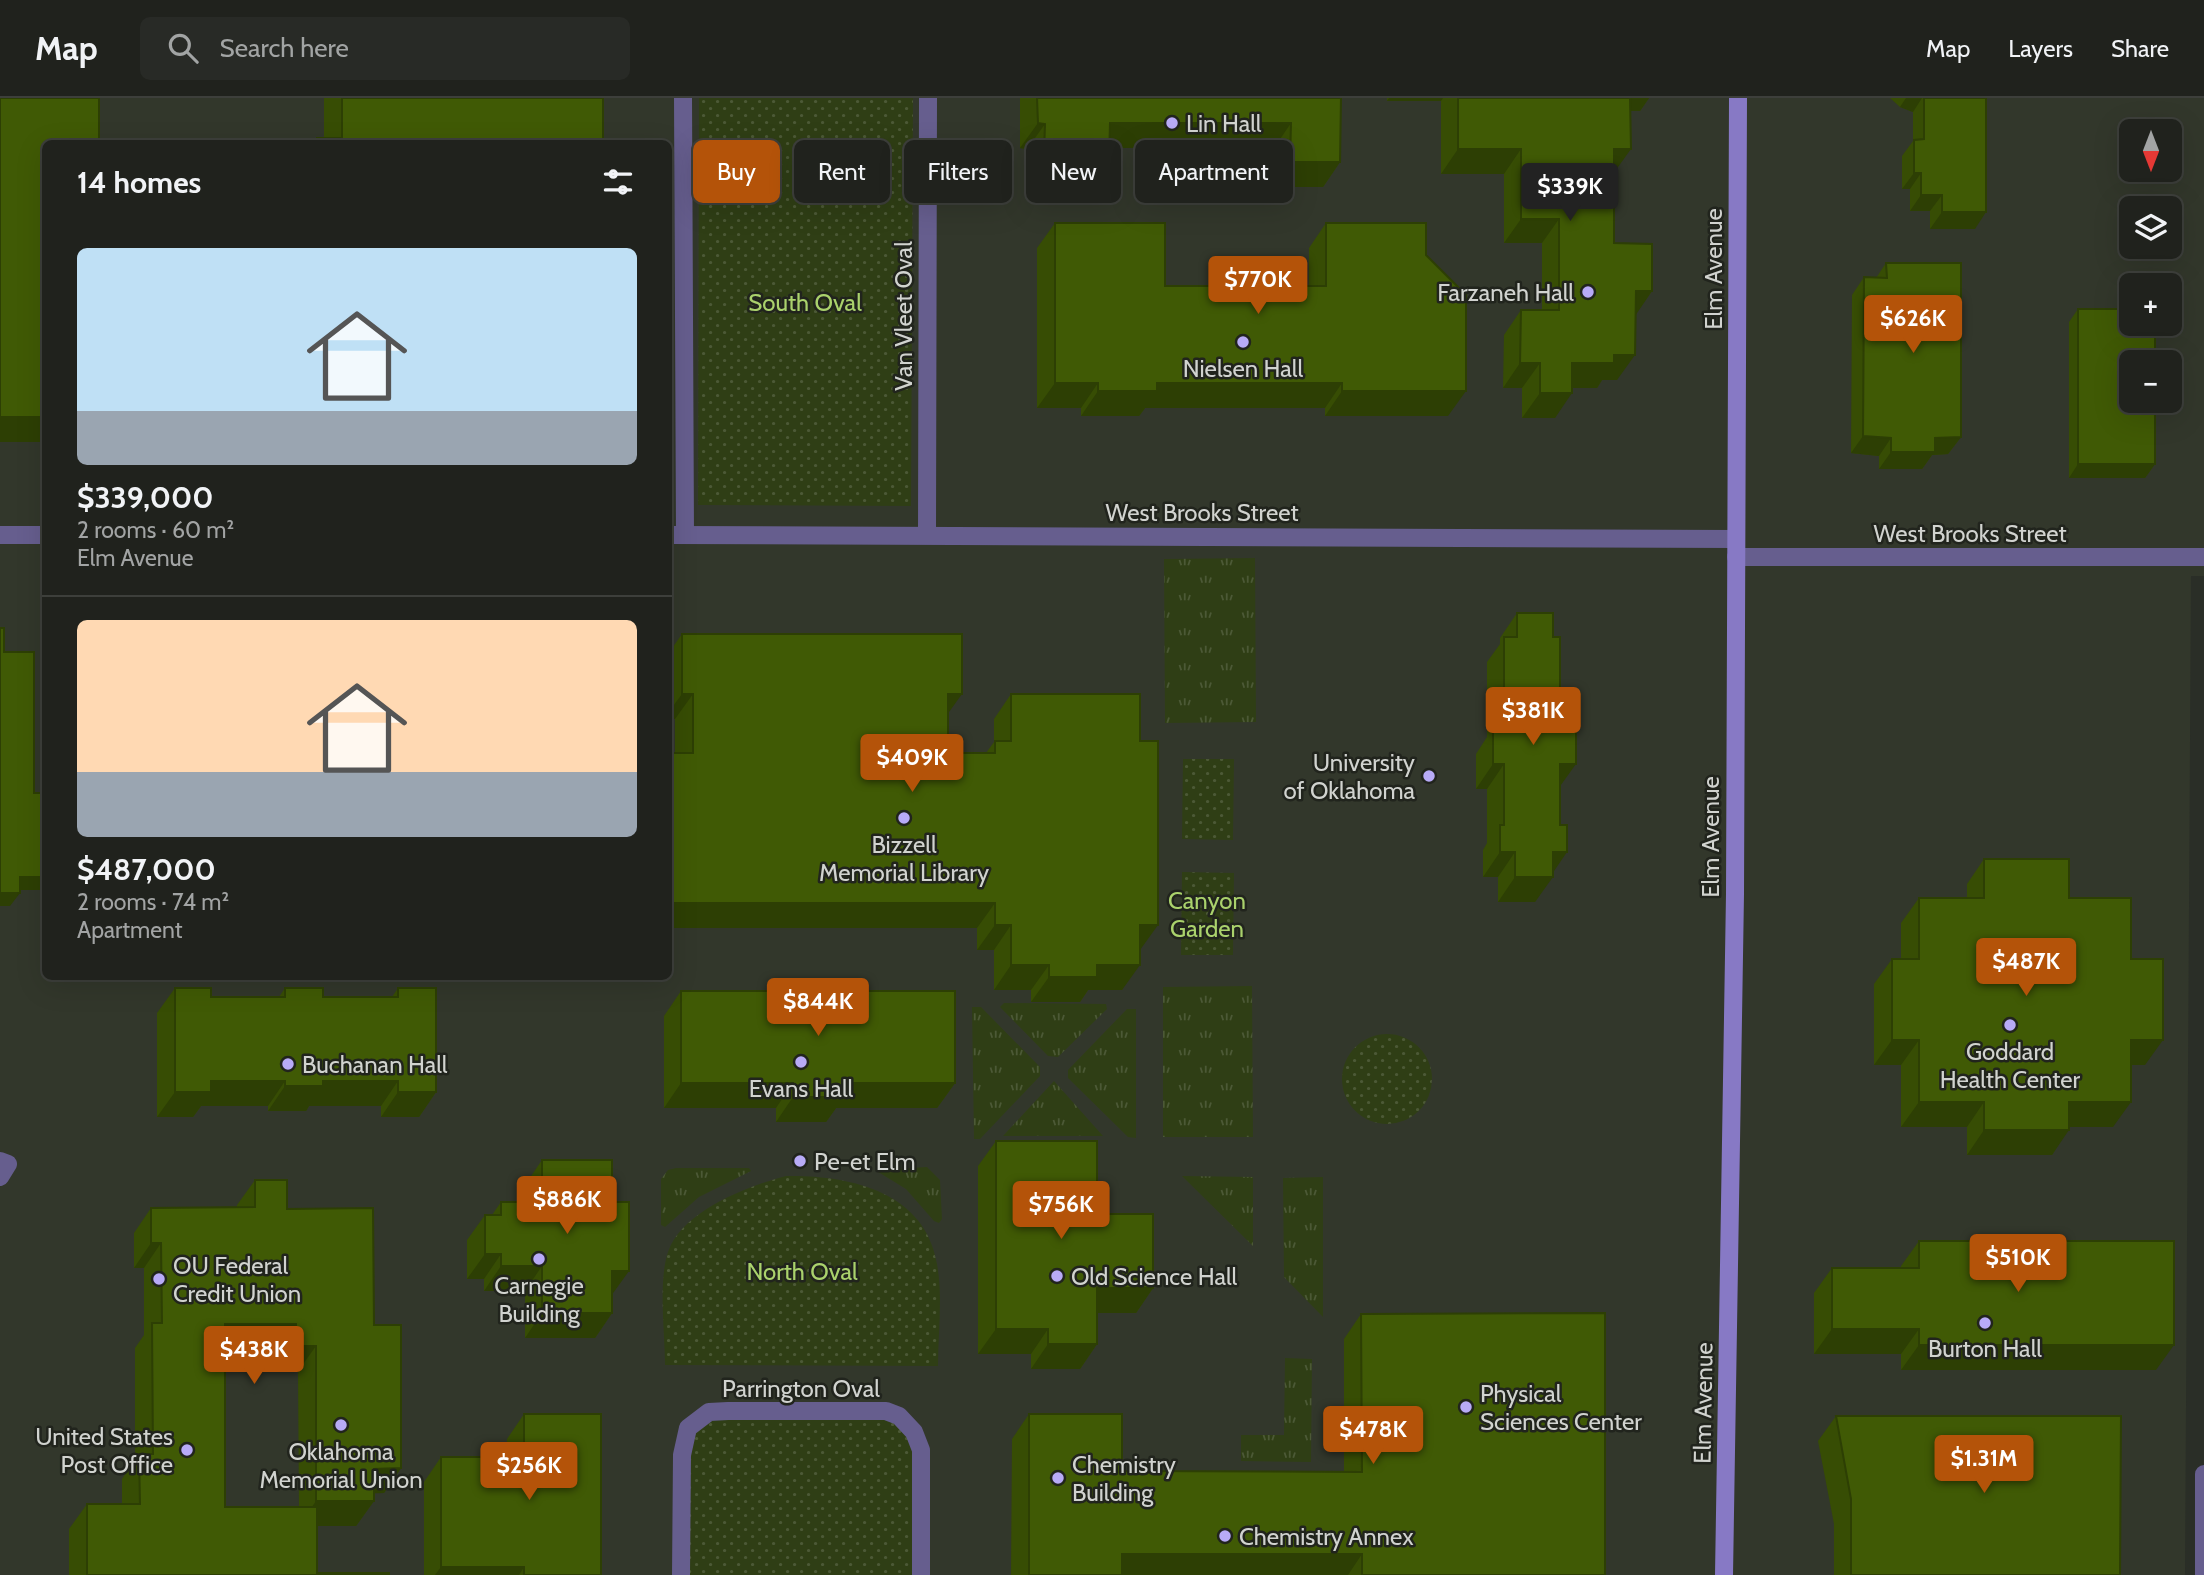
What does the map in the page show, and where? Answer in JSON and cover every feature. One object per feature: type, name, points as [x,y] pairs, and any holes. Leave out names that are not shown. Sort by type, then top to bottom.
[{"type":"street","points":[[677,535],[683,98]]},
{"type":"street","name":"Van Vleet Oval","points":[[927,535],[928,98]]},
{"type":"street","name":"Elm Avenue","points":[[1724,1575],[1732,1118],[1738,98]]},
{"type":"street","points":[[0,535],[42,536]]},
{"type":"street","name":"West Brooks Street","points":[[677,535],[927,535],[2204,557]]},
{"type":"street","name":"Parrington Oval","points":[[681,1575],[682,1455],[688,1428],[709,1412],[860,1410],[886,1411],[907,1422],[921,1450],[921,1575]]},
{"type":"street","points":[[2204,1474],[2204,1575]]},
{"type":"shaded area","name":"University of Oklahoma","points":[[0,98],[2204,98],[2204,576],[2191,576],[2185,1575],[0,1575]]},
{"type":"green space","name":"South Oval","points":[[699,98],[913,98],[913,140],[904,140],[904,203],[912,203],[911,506],[698,505],[699,203],[780,203],[780,140],[699,140]]},
{"type":"green space","points":[[1255,558],[1256,722],[1165,723],[1164,559]]},
{"type":"green space","name":"Canyon Garden","points":[[1183,759],[1234,759],[1233,840],[1182,839]]},
{"type":"green space","name":"Canyon Garden","points":[[1182,872],[1234,873],[1233,955],[1181,955]]},
{"type":"green space","points":[[1252,986],[1253,1137],[1163,1137],[1163,987]]},
{"type":"green space","points":[[1004,1003],[1106,1004],[1107,1009],[1058,1057],[1048,1056],[1000,1007]]},
{"type":"green space","points":[[972,1007],[981,1007],[1040,1067],[1040,1076],[980,1139],[974,1139]]},
{"type":"green space","points":[[1127,1009],[1136,1009],[1136,1138],[1128,1137],[1068,1078],[1068,1070]]},
{"type":"green space","points":[[1387,1034],[1404,1037],[1419,1047],[1429,1062],[1432,1079],[1429,1096],[1419,1111],[1404,1121],[1387,1124],[1370,1121],[1355,1111],[1345,1096],[1342,1079],[1345,1062],[1355,1047],[1370,1037]]},
{"type":"green space","points":[[1054,1081],[1103,1136],[1003,1136]]},
{"type":"green space","points":[[927,1167],[940,1180],[942,1219],[939,1223],[934,1221],[906,1189],[875,1170]]},
{"type":"green space","points":[[749,1168],[751,1171],[699,1197],[665,1227],[661,1225],[661,1179],[668,1170]]},
{"type":"green space","name":"North Oval","points":[[786,1176],[810,1176],[858,1184],[881,1192],[901,1204],[917,1219],[930,1239],[939,1277],[938,1366],[665,1365],[663,1278],[668,1252],[676,1237],[687,1224],[718,1202]]},
{"type":"green space","points":[[1182,1176],[1253,1177],[1253,1246]]},
{"type":"green space","points":[[1323,1177],[1323,1317],[1284,1277],[1283,1178]]},
{"type":"green space","points":[[1285,1358],[1312,1359],[1311,1462],[1241,1461],[1241,1435],[1284,1435]]},
{"type":"green space","points":[[886,1411],[914,1432],[921,1575],[681,1575],[682,1455],[698,1419]]},
{"type":"building","points":[[0,98],[99,98],[99,140],[42,140],[42,417],[0,417]]},
{"type":"building","points":[[342,98],[603,98],[603,140],[317,140],[342,138]]},
{"type":"building","points":[[1037,98],[1341,98],[1340,162],[1293,162],[1291,123],[1110,123],[1110,140],[1044,140],[1045,124],[1038,123]]},
{"type":"building","points":[[1458,98],[1630,98],[1631,149],[1614,149],[1614,243],[1652,244],[1652,291],[1636,291],[1635,355],[1614,355],[1614,363],[1572,363],[1572,393],[1540,393],[1540,363],[1520,363],[1521,310],[1559,310],[1559,219],[1521,219],[1521,149],[1458,149]]},
{"type":"building","points":[[1924,98],[1986,98],[1986,212],[1942,212],[1942,195],[1921,195],[1921,173],[1914,173],[1914,140],[1924,139]]},
{"type":"building","name":"Nielsen Hall","points":[[1055,223],[1165,223],[1165,286],[1326,286],[1326,223],[1426,223],[1426,255],[1466,295],[1466,391],[1342,391],[1342,383],[1157,383],[1157,391],[1098,391],[1098,383],[1055,383]]},
{"type":"building","points":[[1886,263],[1961,263],[1961,437],[1935,438],[1935,452],[1891,452],[1891,438],[1863,436],[1864,277],[1887,278]]},
{"type":"building","points":[[2078,309],[2119,309],[2119,336],[2155,336],[2155,350],[2119,350],[2119,413],[2155,413],[2155,464],[2078,464]]},
{"type":"building","points":[[1517,613],[1553,613],[1553,637],[1560,637],[1560,729],[1576,729],[1576,764],[1560,764],[1560,825],[1567,825],[1567,852],[1553,852],[1553,877],[1515,877],[1515,852],[1500,852],[1500,825],[1504,825],[1504,764],[1493,764],[1493,729],[1504,729],[1504,637],[1517,637]]},
{"type":"building","points":[[0,628],[4,628],[4,652],[34,652],[34,793],[42,793],[42,877],[20,877],[20,893],[0,893]]},
{"type":"building","name":"Bizzell Memorial Library","points":[[682,634],[962,634],[962,694],[948,694],[948,753],[995,753],[995,741],[1011,741],[1011,694],[1140,694],[1140,741],[1158,741],[1158,925],[1140,925],[1140,965],[1097,965],[1097,977],[1049,977],[1049,965],[1011,965],[1011,925],[995,925],[995,903],[672,903],[672,753],[693,753],[693,694],[682,694]]},
{"type":"building","name":"Goddard Health Center","points":[[1984,859],[2069,859],[2069,898],[2131,898],[2131,959],[2163,959],[2163,1040],[2131,1040],[2131,1102],[2069,1102],[2069,1130],[1984,1130],[1984,1102],[1919,1102],[1919,1040],[1892,1040],[1892,959],[1919,959],[1919,898],[1984,898]]},
{"type":"building","name":"Buchanan Hall","points":[[175,988],[211,988],[211,997],[285,997],[285,988],[323,988],[323,997],[398,997],[398,988],[436,988],[436,1092],[398,1092],[398,1081],[323,1081],[323,1086],[285,1086],[285,1081],[211,1081],[211,1092],[175,1092]]},
{"type":"building","name":"Evans Hall","points":[[681,991],[955,991],[955,1083],[843,1083],[843,1097],[793,1097],[793,1083],[681,1083]]},
{"type":"building","name":"Old Science Hall","points":[[996,1141],[1097,1141],[1097,1214],[1153,1214],[1153,1288],[1097,1288],[1097,1344],[1048,1344],[1048,1329],[996,1329]]},
{"type":"building","name":"Carnegie Building","points":[[542,1160],[612,1160],[612,1202],[629,1202],[629,1271],[612,1271],[612,1313],[542,1313],[542,1266],[501,1266],[501,1254],[485,1254],[485,1215],[501,1215],[501,1202],[542,1202]]},
{"type":"building","name":"Oklahoma Memorial Union","points":[[255,1180],[287,1180],[287,1209],[373,1208],[374,1325],[401,1325],[401,1468],[374,1469],[374,1501],[316,1501],[316,1346],[296,1346],[296,1324],[225,1324],[225,1507],[317,1507],[317,1573],[389,1575],[87,1575],[87,1504],[140,1504],[139,1454],[153,1454],[152,1323],[162,1323],[161,1243],[151,1243],[151,1208],[255,1207]]},
{"type":"building","name":"Burton Hall","points":[[1919,1241],[2174,1241],[2174,1345],[1919,1345],[1919,1329],[1832,1329],[1832,1268],[1919,1268]]},
{"type":"building","points":[[1605,1313],[1605,1575],[1362,1575],[1362,1554],[1122,1554],[1122,1575],[1029,1575],[1029,1414],[1122,1414],[1122,1471],[1362,1472],[1361,1314]]},
{"type":"building","points":[[524,1414],[601,1414],[601,1575],[524,1575],[524,1567],[441,1567],[441,1457],[524,1457]]},
{"type":"building","points":[[1836,1416],[2121,1416],[2120,1575],[1851,1575],[1851,1499]]},
{"type":"place","name":"Lin Hall","points":[[1172,123]]},
{"type":"place","name":"Farzaneh Hall","points":[[1588,292]]},
{"type":"place","name":"Nielsen Hall","points":[[1243,342]]},
{"type":"place","name":"University of Oklahoma","points":[[1429,776]]},
{"type":"place","name":"Bizzell Memorial Library","points":[[904,818]]},
{"type":"place","name":"Goddard Health Center","points":[[2010,1025]]},
{"type":"place","name":"Evans Hall","points":[[801,1062]]},
{"type":"place","name":"Buchanan Hall","points":[[288,1064]]},
{"type":"place","name":"Pe-et Elm","points":[[800,1161]]},
{"type":"place","name":"Carnegie Building","points":[[539,1259]]},
{"type":"place","name":"Old Science Hall","points":[[1057,1276]]},
{"type":"place","name":"OU Federal Credit Union","points":[[159,1279]]},
{"type":"place","name":"Burton Hall","points":[[1985,1323]]},
{"type":"place","name":"Physical Sciences Center","points":[[1466,1407]]},
{"type":"place","name":"Oklahoma Memorial Union","points":[[341,1425]]},
{"type":"place","name":"United States Post Office","points":[[187,1450]]},
{"type":"place","name":"Chemistry Building","points":[[1058,1478]]},
{"type":"place","name":"Chemistry Annex","points":[[1225,1536]]}]
